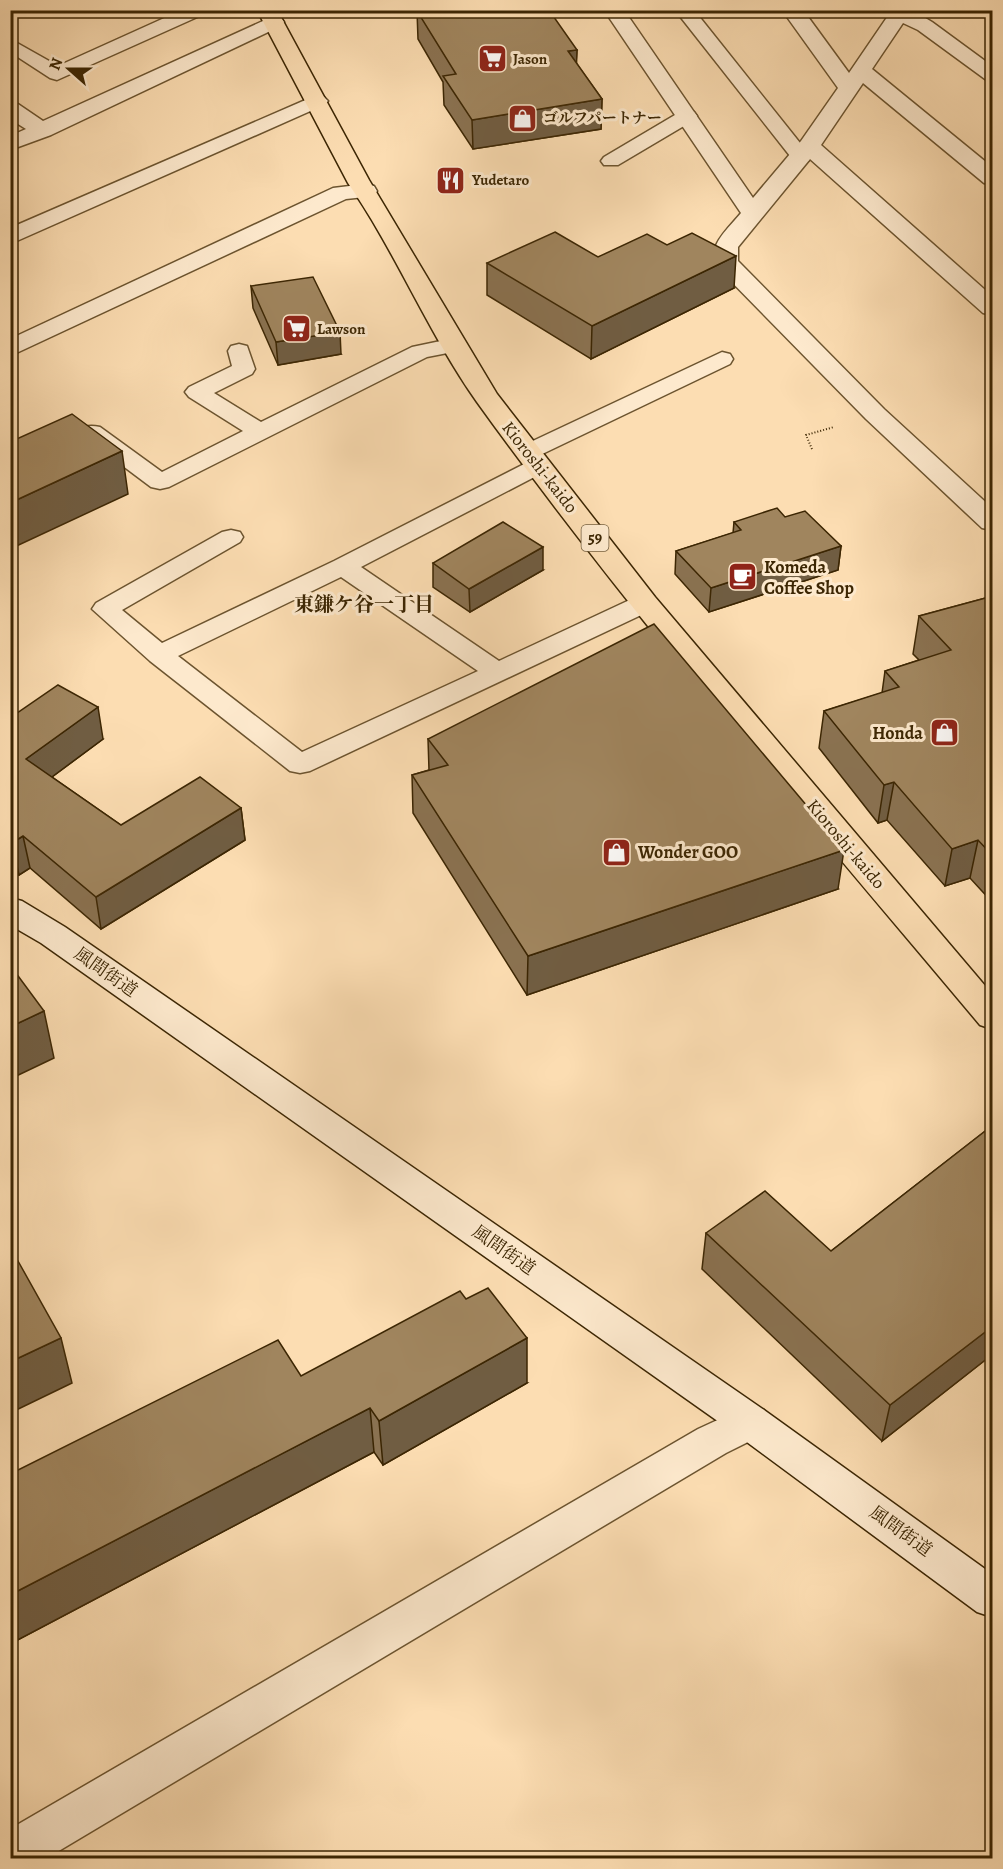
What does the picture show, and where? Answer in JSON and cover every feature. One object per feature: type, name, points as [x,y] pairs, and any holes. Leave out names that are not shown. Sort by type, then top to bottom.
[{"type":"main road","name":"Kioroshi-kaido","points":[[271,16],[359,183],[366,191],[486,396],[645,603],[993,1016]]},
{"type":"street","points":[[614,10],[752,213]]},
{"type":"street","points":[[792,10],[855,79],[993,178]]},
{"type":"street","points":[[993,75],[925,26],[901,12],[805,152],[726,246],[726,263],[875,414],[993,522]]},
{"type":"street","points":[[10,144],[43,130],[271,16]]},
{"type":"street","points":[[10,237],[317,101]]},
{"type":"street","points":[[10,109],[43,130]]},
{"type":"street","points":[[805,152],[993,308]]},
{"type":"street","points":[[10,348],[341,193],[366,191]]},
{"type":"street","name":"風間街道","points":[[15,919],[53,935],[750,1422],[993,1598]]},
{"type":"street","points":[[23,1846],[712,1441],[750,1422]]},
{"type":"lane","points":[[10,44],[57,74],[198,10]]},
{"type":"lane","points":[[684,10],[805,152]]},
{"type":"lane","points":[[147,15],[165,25]]},
{"type":"lane","points":[[611,161],[687,116]]},
{"type":"lane","points":[[72,441],[92,432],[160,482],[420,352],[455,345]]},
{"type":"lane","points":[[239,351],[244,369],[197,392],[260,432]]},
{"type":"lane","points":[[159,655],[343,566],[533,459],[722,359]]},
{"type":"lane","points":[[231,537],[105,609],[159,655],[300,764],[645,603]]},
{"type":"lane","points":[[343,566],[498,672]]},
{"type":"building","points":[[549,10],[577,50],[568,51],[602,99],[472,120],[443,76],[456,74],[417,11]]},
{"type":"building","points":[[555,232],[598,257],[647,234],[667,245],[692,233],[736,256],[592,326],[487,263]]},
{"type":"building","points":[[313,277],[340,332],[276,342],[251,286]]},
{"type":"building","points":[[72,414],[122,451],[10,503],[10,442]]},
{"type":"building","points":[[777,508],[785,517],[805,511],[841,546],[711,588],[676,551],[741,530],[734,522]]},
{"type":"building","points":[[503,522],[543,547],[469,589],[433,563]]},
{"type":"building","points":[[993,596],[993,856],[978,840],[952,849],[894,782],[884,785],[824,711],[899,687],[885,671],[951,650],[919,616]]},
{"type":"building","points":[[654,624],[844,850],[528,956],[412,775],[448,765],[428,739]]},
{"type":"building","points":[[58,685],[98,707],[26,759],[121,825],[200,777],[241,808],[96,897],[23,836],[12,843],[10,841],[10,718]]},
{"type":"building","points":[[10,965],[44,1011],[10,1027]]},
{"type":"building","points":[[993,1125],[993,1326],[890,1405],[706,1233],[765,1191],[831,1251]]},
{"type":"building","points":[[18,1261],[61,1338],[10,1362],[10,1264]]},
{"type":"building","points":[[488,1288],[527,1338],[379,1421],[370,1408],[10,1595],[10,1474],[278,1340],[301,1376],[460,1291],[466,1299]]},
{"type":"place","name":"Jason","points":[[492,59]]},
{"type":"place","name":"ゴルフパートナー","points":[[522,118]]},
{"type":"place","name":"Yudetaro","points":[[451,180]]},
{"type":"place","name":"Lawson","points":[[296,329]]},
{"type":"place","name":"Komeda Coffee Shop","points":[[743,577]]},
{"type":"place","name":"Honda","points":[[944,733]]},
{"type":"place","name":"Wonder GOO","points":[[617,852]]},
{"type":"district","name":"東鎌ケ谷一丁目","points":[[364,604]]}]
